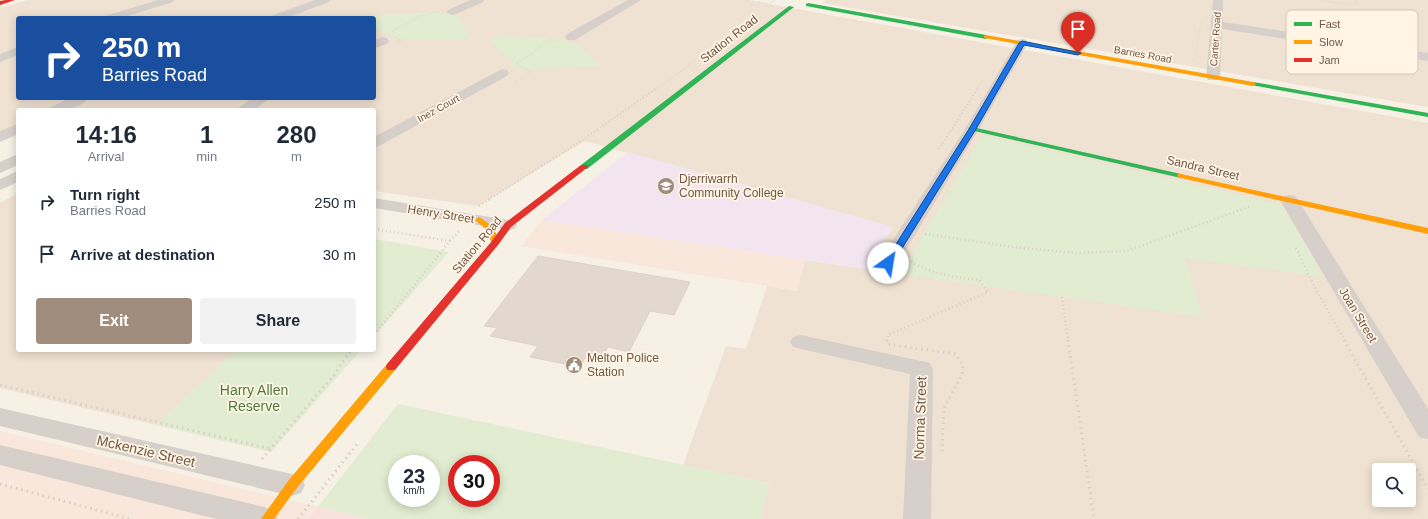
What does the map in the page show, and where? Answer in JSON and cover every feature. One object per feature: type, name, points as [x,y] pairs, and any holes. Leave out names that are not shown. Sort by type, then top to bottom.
[{"type":"street","points":[[0,3],[12,0]]},
{"type":"street","points":[[116,16],[169,0]]},
{"type":"street","points":[[281,16],[325,0]]},
{"type":"street","points":[[452,12],[479,0]]},
{"type":"street","points":[[571,37],[636,0]]},
{"type":"street","name":"Carter Road","points":[[1212,77],[1218,0]]},
{"type":"street","name":"Barries Road","points":[[787,2],[802,7],[805,3],[1428,115]]},
{"type":"street","name":"Station Road","points":[[266,519],[292,485],[495,243],[508,225],[787,2]]},
{"type":"street","points":[[1217,25],[1286,35]]},
{"type":"street","points":[[888,263],[972,129],[1022,43]]},
{"type":"street","points":[[0,58],[16,52]]},
{"type":"street","points":[[1418,55],[1428,57]]},
{"type":"street","name":"Inez Court","points":[[376,142],[502,73]]},
{"type":"street","points":[[60,108],[77,100]]},
{"type":"street","points":[[247,108],[260,100]]},
{"type":"street","points":[[0,137],[16,129]]},
{"type":"street","name":"Sandra Street","points":[[972,129],[1428,231]]},
{"type":"street","points":[[0,145],[16,148]]},
{"type":"street","points":[[0,168],[16,160]]},
{"type":"street","points":[[0,185],[16,177]]},
{"type":"street","name":"Joan Street","points":[[1289,200],[1428,430]]},
{"type":"street","name":"Henry Street","points":[[376,203],[478,213],[508,225]]},
{"type":"street","points":[[478,213],[491,229],[495,243]]},
{"type":"street","name":"Norma Street","points":[[801,342],[922,369],[918,519]]},
{"type":"street","name":"Mckenzie Street","points":[[0,417],[292,485]]},
{"type":"street","points":[[0,455],[266,519]]},
{"type":"path","points":[[747,0],[769,4]]},
{"type":"path","points":[[1318,0],[1350,5],[1356,4],[1356,0]]},
{"type":"path","points":[[767,11],[773,6]]},
{"type":"path","points":[[387,40],[394,29],[421,16],[436,12],[439,14]]},
{"type":"path","points":[[1194,61],[1201,23]]},
{"type":"path","points":[[478,213],[696,60]]},
{"type":"path","points":[[928,228],[924,234],[1014,247],[1076,252],[1127,251],[1210,222],[1258,203]]},
{"type":"path","points":[[376,229],[450,241],[376,333]]},
{"type":"path","points":[[1295,245],[1314,286],[1428,489]]},
{"type":"path","points":[[913,254],[909,260],[914,264],[929,270],[979,280],[988,292],[888,335],[887,344],[955,354],[963,365],[962,375],[944,408],[942,455]]},
{"type":"path","points":[[1062,297],[1094,519]]},
{"type":"path","points":[[249,474],[334,376],[350,352]]},
{"type":"path","points":[[0,385],[271,449]]},
{"type":"path","points":[[298,519],[361,439]]},
{"type":"path","points":[[0,484],[130,519]]},
{"type":"shaded area","points":[[28,0],[747,0],[1428,123],[1428,519],[760,519],[769,483],[683,465],[726,346],[746,349],[767,286],[797,291],[805,260],[866,269],[893,227],[585,141],[478,206],[376,191],[376,108],[16,108],[16,137],[0,134],[0,8]]},
{"type":"shaded area","points":[[826,0],[1428,0],[1428,107],[822,3]]},
{"type":"shaded area","name":"Djerriwarrh Community College","points":[[628,152],[893,227],[866,269],[542,220]]},
{"type":"shaded area","points":[[16,194],[16,352],[234,352],[156,425],[0,388],[0,203]]},
{"type":"shaded area","points":[[542,220],[805,260],[797,291],[521,246]]},
{"type":"shaded area","points":[[0,431],[318,507],[309,519],[0,519]]},
{"type":"shaded area","points":[[318,507],[369,519],[309,519]]},
{"type":"green space","points":[[436,12],[458,16],[472,40],[399,39],[394,36],[383,34],[376,29],[376,16],[360,16]]},
{"type":"green space","points":[[501,36],[556,38],[574,42],[602,66],[528,69],[508,65],[512,61],[490,41]]},
{"type":"green space","points":[[982,135],[1282,205],[1324,277],[1185,258],[1203,317],[901,274]]},
{"type":"green space","points":[[376,239],[449,252],[376,334]]},
{"type":"green space","name":"Harry Allen Reserve","points":[[234,352],[359,352],[271,452],[156,425]]},
{"type":"green space","points":[[398,404],[769,483],[760,519],[369,519],[318,507]]},
{"type":"building","points":[[538,256],[690,282],[674,315],[650,311],[629,352],[608,347],[603,356],[588,353],[580,367],[530,357],[538,346],[490,336],[497,328],[484,326]]},
{"type":"traffic: fast","points":[[808,5],[986,37]]},
{"type":"traffic: fast","points":[[584,167],[791,7]]},
{"type":"traffic: fast","points":[[1253,84],[1428,115]]},
{"type":"traffic: fast","points":[[972,129],[1181,176]]},
{"type":"traffic: slow","points":[[986,37],[1253,84]]},
{"type":"traffic: slow","points":[[1181,176],[1428,231]]},
{"type":"traffic: slow","points":[[479,220],[491,229],[495,243]]},
{"type":"traffic: slow","points":[[267,519],[292,485],[391,367]]},
{"type":"traffic: jam","points":[[0,3],[12,0]]},
{"type":"traffic: jam","points":[[391,367],[495,243],[508,225],[584,167]]},
{"type":"place","name":"Djerriwarrh Community College","points":[[666,186]]},
{"type":"place","name":"Melton Police Station","points":[[574,365]]},
{"type":"route","points":[[888,263],[972,129],[1022,43],[1078,53]]}]
